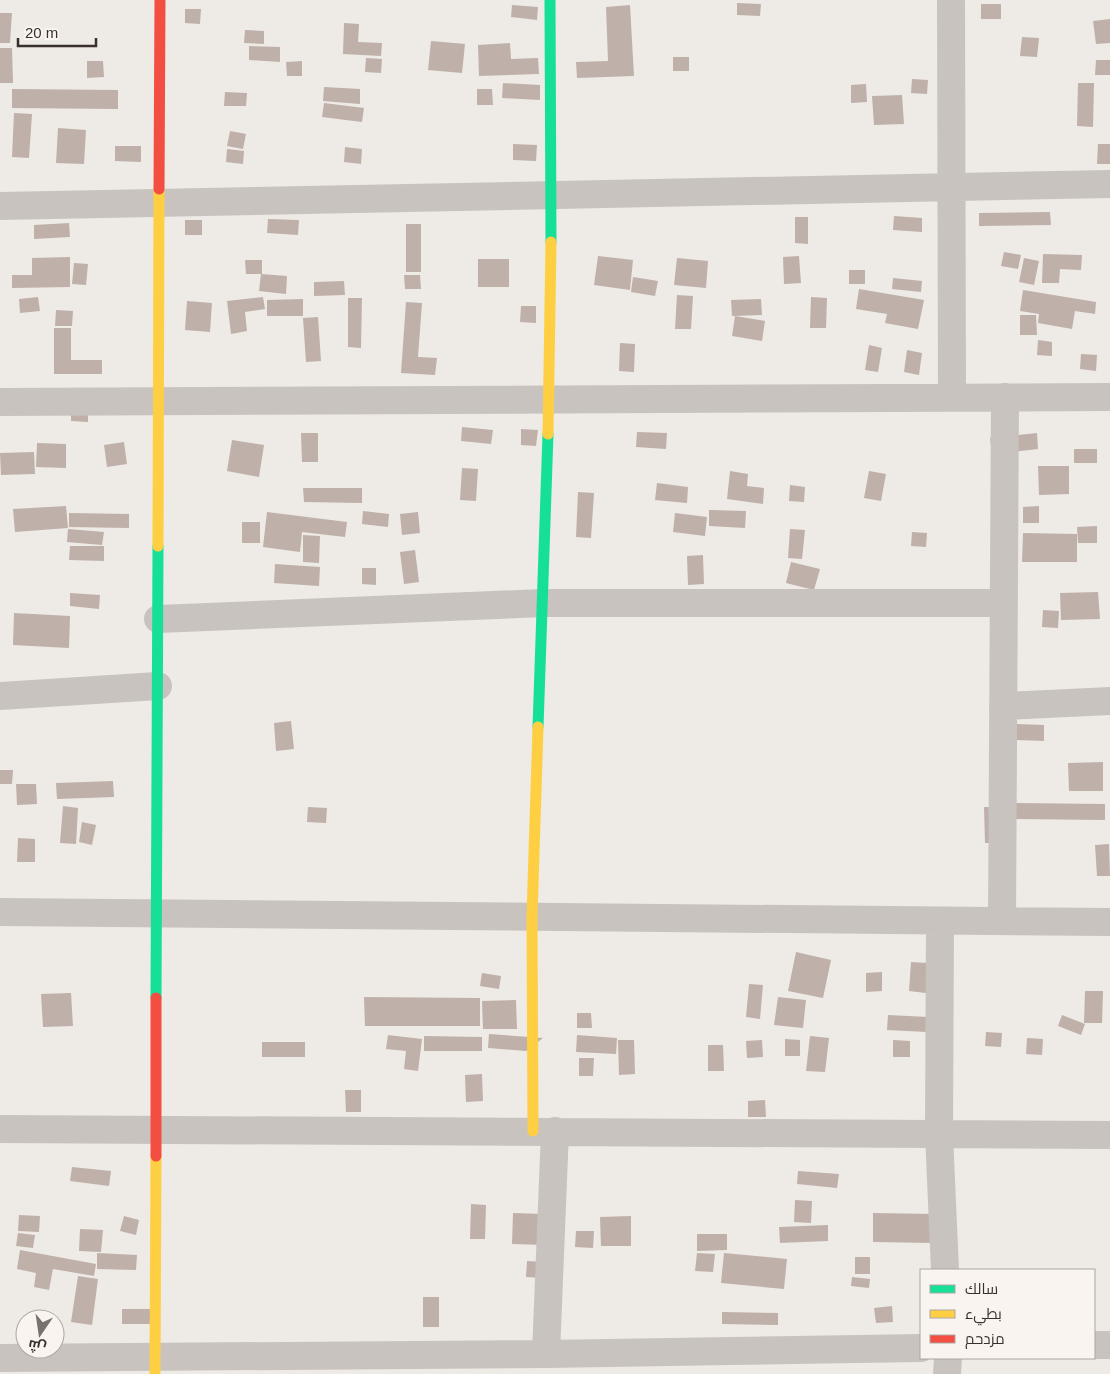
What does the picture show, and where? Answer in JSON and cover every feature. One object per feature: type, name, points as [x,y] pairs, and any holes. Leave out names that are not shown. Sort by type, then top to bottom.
[{"type":"street","points":[[155,1366],[160,0]]},
{"type":"street","points":[[546,1354],[544,1131],[532,917],[549,400],[550,0]]},
{"type":"street","points":[[951,0],[952,398]]},
{"type":"street","points":[[0,206],[1110,184]]},
{"type":"street","points":[[1002,921],[1005,397]]},
{"type":"street","points":[[0,402],[1110,397]]},
{"type":"street","points":[[158,619],[543,603],[1004,603]]},
{"type":"street","points":[[0,696],[158,686]]},
{"type":"street","points":[[1003,706],[1110,701]]},
{"type":"street","points":[[0,912],[1110,922]]},
{"type":"street","points":[[940,921],[940,1134],[945,1269]]},
{"type":"street","points":[[0,1128],[1110,1136]]},
{"type":"street","points":[[1095,1345],[1110,1345]]},
{"type":"street","points":[[0,1358],[27,1366],[155,1366],[546,1354],[586,1364],[920,1348]]},
{"type":"street","points":[[947,1374],[948,1359]]},
{"type":"building","points":[[737,3],[761,4],[760,16],[737,15]]},
{"type":"building","points":[[981,4],[1001,4],[1001,19],[981,19]]},
{"type":"building","points":[[512,5],[538,7],[537,20],[511,17]]},
{"type":"building","points":[[630,5],[634,76],[577,78],[576,62],[608,61],[606,7]]},
{"type":"building","points":[[185,9],[201,9],[200,24],[185,23]]},
{"type":"building","points":[[0,13],[12,13],[10,43],[0,43]]},
{"type":"building","points":[[1110,19],[1110,43],[1096,44],[1093,21]]},
{"type":"building","points":[[344,23],[359,24],[358,42],[382,43],[381,56],[343,54]]},
{"type":"building","points":[[245,30],[264,31],[264,44],[244,43]]},
{"type":"building","points":[[1022,37],[1039,38],[1037,57],[1020,56]]},
{"type":"building","points":[[431,41],[465,44],[462,73],[428,70]]},
{"type":"building","points":[[510,43],[511,59],[538,58],[539,74],[479,76],[478,45]]},
{"type":"building","points":[[249,46],[280,47],[280,62],[249,60]]},
{"type":"building","points":[[0,48],[12,48],[13,83],[0,83]]},
{"type":"building","points":[[673,57],[689,57],[689,71],[673,71]]},
{"type":"building","points":[[366,58],[382,59],[381,73],[365,72]]},
{"type":"building","points":[[1096,60],[1110,60],[1110,75],[1095,75]]},
{"type":"building","points":[[87,61],[103,61],[104,77],[87,78]]},
{"type":"building","points":[[302,61],[302,76],[287,76],[286,62]]},
{"type":"building","points":[[912,79],[928,80],[927,94],[911,93]]},
{"type":"building","points":[[503,83],[540,85],[540,100],[502,98]]},
{"type":"building","points":[[1078,83],[1094,83],[1093,127],[1077,126]]},
{"type":"building","points":[[866,84],[867,102],[851,103],[851,85]]},
{"type":"building","points":[[324,87],[360,89],[360,104],[323,101]]},
{"type":"building","points":[[12,89],[118,90],[118,109],[12,108]]},
{"type":"building","points":[[477,89],[492,89],[493,105],[477,105]]},
{"type":"building","points":[[225,92],[247,93],[246,106],[224,106]]},
{"type":"building","points":[[902,95],[904,124],[874,125],[872,96]]},
{"type":"building","points":[[324,103],[364,108],[362,122],[322,117]]},
{"type":"building","points":[[14,113],[32,114],[29,158],[12,157]]},
{"type":"building","points":[[58,128],[86,130],[84,164],[56,163]]},
{"type":"building","points":[[230,131],[246,134],[243,149],[227,146]]},
{"type":"building","points":[[513,144],[537,145],[536,161],[513,160]]},
{"type":"building","points":[[1098,144],[1110,144],[1110,164],[1097,164]]},
{"type":"building","points":[[115,146],[141,146],[141,162],[115,161]]},
{"type":"building","points":[[345,147],[362,149],[361,164],[344,162]]},
{"type":"building","points":[[227,149],[244,151],[243,164],[226,162]]},
{"type":"building","points":[[1050,212],[1051,225],[979,226],[979,213]]},
{"type":"building","points":[[894,216],[922,218],[922,232],[893,230]]},
{"type":"building","points":[[795,217],[808,217],[808,244],[795,243]]},
{"type":"building","points":[[268,219],[299,220],[298,235],[267,233]]},
{"type":"building","points":[[185,220],[202,220],[202,235],[185,235]]},
{"type":"building","points":[[69,223],[70,237],[34,239],[34,225]]},
{"type":"building","points":[[406,224],[421,224],[421,272],[406,272]]},
{"type":"building","points":[[1004,252],[1021,255],[1018,269],[1001,266]]},
{"type":"building","points":[[1043,254],[1082,255],[1081,270],[1060,269],[1059,283],[1042,283]]},
{"type":"building","points":[[598,256],[633,260],[630,290],[594,285]]},
{"type":"building","points":[[799,256],[801,283],[784,284],[783,257]]},
{"type":"building","points":[[70,257],[70,287],[12,288],[12,275],[32,275],[32,258]]},
{"type":"building","points":[[677,258],[708,261],[706,288],[674,285]]},
{"type":"building","points":[[1024,258],[1039,261],[1034,285],[1019,282]]},
{"type":"building","points":[[478,259],[509,259],[509,287],[478,287]]},
{"type":"building","points":[[245,260],[262,260],[262,274],[246,274]]},
{"type":"building","points":[[74,263],[88,264],[86,285],[72,284]]},
{"type":"building","points":[[849,270],[865,270],[865,284],[849,284]]},
{"type":"building","points":[[261,274],[287,276],[286,294],[259,291]]},
{"type":"building","points":[[404,275],[420,275],[421,289],[405,289]]},
{"type":"building","points":[[633,277],[658,281],[655,296],[631,292]]},
{"type":"building","points":[[893,278],[922,281],[921,292],[892,289]]},
{"type":"building","points":[[344,281],[345,295],[314,296],[314,282]]},
{"type":"building","points":[[859,289],[924,300],[918,329],[885,323],[887,314],[856,309]]},
{"type":"building","points":[[1023,290],[1096,302],[1095,314],[1075,311],[1072,329],[1038,323],[1039,314],[1020,311]]},
{"type":"building","points":[[677,295],[693,296],[691,329],[675,329]]},
{"type":"building","points":[[38,297],[40,311],[20,313],[19,299]]},
{"type":"building","points":[[263,297],[265,309],[245,312],[247,331],[231,334],[227,301]]},
{"type":"building","points":[[811,297],[827,298],[826,328],[810,328]]},
{"type":"building","points":[[348,298],[362,298],[361,348],[348,347]]},
{"type":"building","points":[[303,299],[303,316],[267,316],[267,300]]},
{"type":"building","points":[[761,299],[762,315],[732,316],[731,300]]},
{"type":"building","points":[[187,301],[212,303],[210,332],[185,330]]},
{"type":"building","points":[[406,302],[422,303],[418,357],[437,358],[435,375],[401,373]]},
{"type":"building","points":[[521,306],[536,306],[536,323],[520,322]]},
{"type":"building","points":[[56,310],[73,311],[72,326],[55,326]]},
{"type":"building","points":[[1020,315],[1036,315],[1037,335],[1020,335]]},
{"type":"building","points":[[735,316],[765,321],[762,341],[732,336]]},
{"type":"building","points":[[318,317],[321,361],[306,362],[303,318]]},
{"type":"building","points":[[54,328],[71,328],[71,360],[102,360],[102,374],[54,374]]},
{"type":"building","points":[[1038,340],[1052,342],[1052,356],[1037,355]]},
{"type":"building","points":[[620,343],[635,344],[634,372],[619,371]]},
{"type":"building","points":[[869,345],[882,348],[878,372],[865,370]]},
{"type":"building","points":[[907,350],[922,353],[919,375],[904,372]]},
{"type":"building","points":[[1081,354],[1097,355],[1096,371],[1080,369]]},
{"type":"building","points":[[71,408],[88,408],[88,422],[71,421]]},
{"type":"building","points":[[462,427],[493,430],[491,444],[461,441]]},
{"type":"building","points":[[521,429],[538,430],[536,446],[521,445]]},
{"type":"building","points":[[637,432],[667,433],[666,449],[636,447]]},
{"type":"building","points":[[301,433],[318,433],[318,462],[302,462]]},
{"type":"building","points":[[1037,433],[1038,449],[992,454],[990,438]]},
{"type":"building","points":[[232,440],[264,445],[259,477],[227,471]]},
{"type":"building","points":[[124,442],[127,464],[107,467],[104,445]]},
{"type":"building","points":[[37,443],[66,444],[66,468],[36,467]]},
{"type":"building","points":[[1074,449],[1097,449],[1097,463],[1074,463]]},
{"type":"building","points":[[34,452],[35,474],[1,475],[0,453]]},
{"type":"building","points":[[1038,466],[1069,466],[1069,494],[1039,495]]},
{"type":"building","points":[[462,468],[478,469],[476,501],[460,500]]},
{"type":"building","points":[[730,471],[748,474],[747,486],[764,488],[763,504],[727,499]]},
{"type":"building","points":[[869,471],[886,474],[881,501],[864,498]]},
{"type":"building","points":[[657,483],[688,487],[687,503],[655,500]]},
{"type":"building","points":[[790,485],[805,487],[804,502],[789,501]]},
{"type":"building","points":[[303,488],[362,488],[362,503],[304,502]]},
{"type":"building","points":[[578,492],[594,493],[591,538],[576,537]]},
{"type":"building","points":[[66,506],[68,528],[15,532],[13,509]]},
{"type":"building","points":[[1039,506],[1039,523],[1023,523],[1023,507]]},
{"type":"building","points":[[709,510],[746,511],[745,528],[709,526]]},
{"type":"building","points":[[363,511],[389,514],[388,527],[362,524]]},
{"type":"building","points":[[267,512],[347,522],[345,537],[302,532],[300,552],[263,547]]},
{"type":"building","points":[[418,512],[420,533],[402,535],[400,514]]},
{"type":"building","points":[[69,513],[129,514],[129,528],[69,527]]},
{"type":"building","points":[[675,513],[707,517],[705,536],[673,532]]},
{"type":"building","points":[[242,522],[260,522],[260,543],[242,543]]},
{"type":"building","points":[[1097,526],[1097,543],[1078,543],[1077,527]]},
{"type":"building","points":[[68,529],[104,532],[102,545],[67,542]]},
{"type":"building","points":[[790,529],[805,530],[802,559],[788,558]]},
{"type":"building","points":[[912,532],[927,533],[926,547],[911,546]]},
{"type":"building","points":[[1023,533],[1077,534],[1077,562],[1022,562]]},
{"type":"building","points":[[303,535],[320,536],[319,563],[303,562]]},
{"type":"building","points":[[70,546],[104,546],[104,561],[69,560]]},
{"type":"building","points":[[415,550],[419,582],[404,584],[400,552]]},
{"type":"building","points":[[703,555],[704,584],[688,585],[687,556]]},
{"type":"building","points":[[791,562],[820,569],[814,590],[786,583]]},
{"type":"building","points":[[275,564],[320,567],[319,586],[274,583]]},
{"type":"building","points":[[362,568],[376,568],[376,585],[362,584]]},
{"type":"building","points":[[1098,592],[1100,619],[1061,620],[1060,593]]},
{"type":"building","points":[[70,593],[100,595],[99,609],[70,606]]},
{"type":"building","points":[[1043,610],[1059,611],[1058,628],[1042,627]]},
{"type":"building","points":[[14,613],[70,616],[69,648],[13,645]]},
{"type":"building","points":[[291,721],[294,749],[276,751],[274,723]]},
{"type":"building","points":[[1013,724],[1044,725],[1044,741],[1013,740]]},
{"type":"building","points":[[1103,762],[1103,791],[1069,791],[1068,763]]},
{"type":"building","points":[[0,770],[13,770],[12,784],[0,784]]},
{"type":"building","points":[[113,781],[114,797],[57,799],[56,783]]},
{"type":"building","points":[[16,784],[36,784],[37,804],[17,805]]},
{"type":"building","points":[[1012,803],[1105,804],[1105,820],[1012,819]]},
{"type":"building","points":[[63,806],[78,808],[76,844],[60,843]]},
{"type":"building","points":[[308,807],[327,808],[326,823],[307,822]]},
{"type":"building","points":[[984,807],[1002,807],[1002,843],[985,843]]},
{"type":"building","points":[[82,822],[96,825],[92,845],[79,842]]},
{"type":"building","points":[[18,838],[35,839],[35,862],[17,862]]},
{"type":"building","points":[[1109,844],[1110,876],[1097,876],[1095,845]]},
{"type":"building","points":[[796,952],[831,960],[823,998],[788,991]]},
{"type":"building","points":[[911,962],[928,963],[926,993],[909,991]]},
{"type":"building","points":[[882,972],[882,991],[866,992],[866,973]]},
{"type":"building","points":[[482,973],[501,976],[499,989],[480,986]]},
{"type":"building","points":[[749,984],[763,985],[760,1019],[746,1017]]},
{"type":"building","points":[[1085,991],[1103,991],[1102,1023],[1084,1023]]},
{"type":"building","points":[[71,993],[73,1026],[43,1027],[41,994]]},
{"type":"building","points":[[364,997],[480,998],[480,1026],[365,1026]]},
{"type":"building","points":[[778,997],[806,1000],[803,1028],[774,1025]]},
{"type":"building","points":[[516,1000],[517,1029],[483,1029],[482,1001]]},
{"type":"building","points":[[577,1013],[591,1013],[592,1028],[577,1028]]},
{"type":"building","points":[[888,1015],[928,1017],[927,1032],[887,1030]]},
{"type":"building","points":[[1062,1015],[1085,1024],[1081,1035],[1058,1026]]},
{"type":"building","points":[[986,1032],[1002,1033],[1001,1047],[985,1046]]},
{"type":"building","points":[[489,1034],[543,1038],[526,1051],[488,1048]]},
{"type":"building","points":[[388,1035],[422,1039],[418,1071],[404,1069],[406,1051],[386,1049]]},
{"type":"building","points":[[577,1035],[617,1038],[616,1054],[576,1052]]},
{"type":"building","points":[[424,1036],[482,1037],[482,1051],[424,1051]]},
{"type":"building","points":[[810,1036],[829,1038],[825,1072],[806,1071]]},
{"type":"building","points":[[1027,1038],[1043,1039],[1042,1055],[1026,1054]]},
{"type":"building","points":[[785,1039],[800,1040],[800,1056],[785,1056]]},
{"type":"building","points":[[618,1040],[634,1040],[635,1074],[619,1075]]},
{"type":"building","points":[[762,1040],[763,1057],[747,1058],[746,1041]]},
{"type":"building","points":[[893,1040],[910,1041],[910,1057],[893,1057]]},
{"type":"building","points":[[262,1042],[305,1042],[305,1057],[262,1057]]},
{"type":"building","points":[[708,1045],[723,1045],[724,1071],[708,1071]]},
{"type":"building","points":[[579,1058],[594,1058],[593,1076],[579,1076]]},
{"type":"building","points":[[482,1074],[483,1101],[466,1102],[465,1075]]},
{"type":"building","points":[[345,1090],[361,1090],[361,1112],[346,1112]]},
{"type":"building","points":[[765,1100],[766,1117],[748,1117],[748,1101]]},
{"type":"building","points":[[72,1167],[111,1171],[109,1186],[70,1181]]},
{"type":"building","points":[[798,1171],[839,1174],[837,1188],[797,1184]]},
{"type":"building","points":[[795,1200],[812,1201],[811,1223],[794,1222]]},
{"type":"building","points":[[471,1204],[486,1205],[485,1239],[470,1239]]},
{"type":"building","points":[[513,1213],[545,1214],[544,1245],[512,1244]]},
{"type":"building","points":[[873,1213],[934,1214],[934,1243],[873,1242]]},
{"type":"building","points":[[19,1215],[40,1216],[39,1232],[18,1231]]},
{"type":"building","points":[[124,1216],[139,1220],[136,1235],[120,1231]]},
{"type":"building","points":[[631,1216],[631,1246],[601,1246],[600,1217]]},
{"type":"building","points":[[828,1225],[828,1241],[780,1243],[779,1227]]},
{"type":"building","points":[[80,1229],[103,1230],[101,1252],[79,1251]]},
{"type":"building","points":[[576,1231],[594,1231],[593,1248],[575,1247]]},
{"type":"building","points":[[18,1233],[35,1235],[33,1248],[16,1246]]},
{"type":"building","points":[[697,1234],[727,1234],[727,1250],[697,1251]]},
{"type":"building","points":[[20,1250],[96,1264],[94,1276],[53,1269],[49,1290],[34,1287],[36,1273],[17,1269]]},
{"type":"building","points":[[97,1253],[137,1255],[136,1270],[97,1269]]},
{"type":"building","points":[[697,1253],[715,1254],[713,1272],[695,1271]]},
{"type":"building","points":[[724,1253],[787,1259],[784,1289],[721,1283]]},
{"type":"building","points":[[855,1257],[870,1257],[870,1274],[855,1274]]},
{"type":"building","points":[[527,1261],[543,1262],[542,1278],[526,1277]]},
{"type":"building","points":[[78,1276],[98,1279],[92,1325],[71,1322]]},
{"type":"building","points":[[852,1277],[870,1279],[869,1288],[851,1286]]},
{"type":"building","points":[[423,1297],[439,1297],[439,1327],[423,1327]]},
{"type":"building","points":[[892,1306],[893,1322],[876,1323],[874,1308]]},
{"type":"building","points":[[122,1309],[153,1309],[153,1324],[122,1324]]},
{"type":"building","points":[[722,1312],[778,1313],[778,1325],[722,1324]]},
{"type":"traffic: fast","points":[[550,0],[551,242]]},
{"type":"traffic: fast","points":[[538,727],[548,434]]},
{"type":"traffic: fast","points":[[156,998],[158,546]]},
{"type":"traffic: slow","points":[[158,546],[159,189]]},
{"type":"traffic: slow","points":[[548,434],[551,242]]},
{"type":"traffic: slow","points":[[533,1131],[532,917],[538,727]]},
{"type":"traffic: slow","points":[[155,1374],[156,1156]]},
{"type":"traffic: jam","points":[[159,189],[160,0]]},
{"type":"traffic: jam","points":[[156,998],[156,1156]]}]
